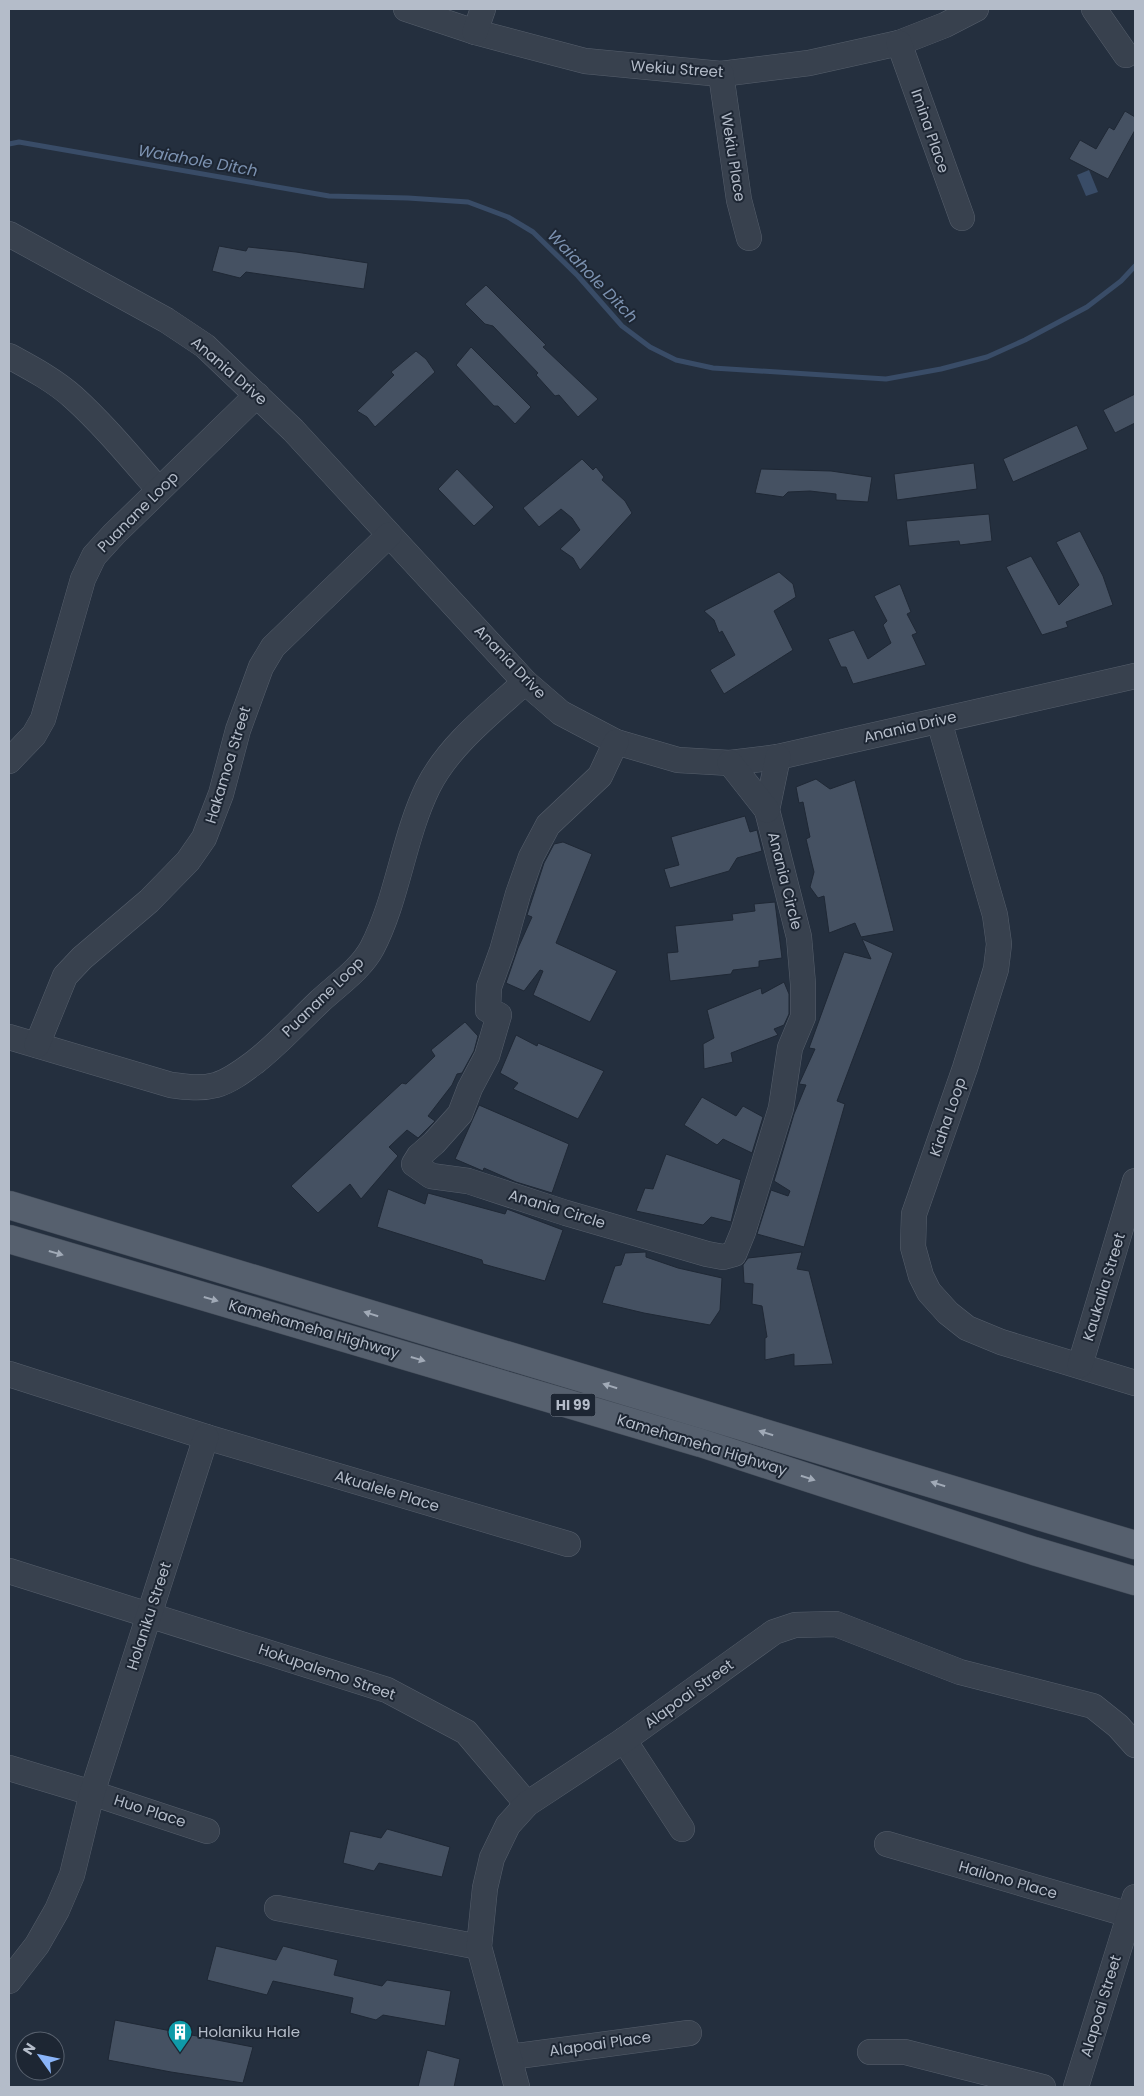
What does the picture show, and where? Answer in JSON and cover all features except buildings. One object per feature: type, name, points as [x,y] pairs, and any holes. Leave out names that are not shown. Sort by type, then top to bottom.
[{"type":"main road","name":"Kamehameha Highway","points":[[9,1205],[1135,1544]]},
{"type":"main road","name":"Kamehameha Highway","points":[[9,1239],[701,1443],[1034,1551],[1135,1581]]},
{"type":"main road","points":[[975,1496],[1135,1531]]},
{"type":"main road","points":[[1034,1551],[1135,1590]]},
{"type":"street","name":"Wekiu Street","points":[[406,9],[475,32],[585,61],[720,74],[808,63],[899,43],[945,25],[976,9]]},
{"type":"street","points":[[475,32],[483,9]]},
{"type":"street","points":[[1094,9],[1126,55]]},
{"type":"street","name":"Imina Place","points":[[899,43],[962,218]]},
{"type":"street","name":"Wekiu Place","points":[[720,74],[739,200],[749,238]]},
{"type":"street","name":"Anania Drive","points":[[9,234],[166,320],[204,346],[293,430],[525,682],[560,713],[616,742],[678,760],[730,763],[778,757],[939,721],[1134,681]]},
{"type":"street","points":[[9,356],[41,373],[73,397],[130,457],[158,490]]},
{"type":"street","name":"Puanane Loop","points":[[9,761],[34,735],[43,719],[83,579],[94,556],[158,490],[258,395]]},
{"type":"street","name":"Hakamoa Street","points":[[37,1045],[65,976],[82,958],[150,901],[188,861],[204,838],[221,794],[238,730],[261,667],[273,647],[389,535]]},
{"type":"street","name":"Puanane Loop","points":[[9,1036],[171,1085],[195,1088],[216,1085],[232,1078],[256,1061],[354,969],[370,951],[379,932],[428,787],[442,765],[467,736],[525,682]]},
{"type":"street","name":"Kiaha Loop","points":[[939,721],[995,915],[999,944],[996,969],[965,1068],[914,1214],[914,1246],[921,1276],[929,1292],[948,1313],[967,1328],[1001,1342],[1135,1383]]},
{"type":"street","name":"Anania Circle","points":[[616,742],[600,776],[548,825],[531,857],[489,987],[488,1010],[500,1015],[487,1056],[470,1088],[460,1114],[414,1164],[432,1176],[468,1181],[566,1213],[723,1257],[734,1254],[743,1232],[781,1108],[790,1048],[803,1016],[803,984],[799,937],[767,810],[730,763]]},
{"type":"street","name":"Anania Circle","points":[[767,810],[778,757]]},
{"type":"street","name":"Kaukalia Street","points":[[1080,1365],[1135,1181]]},
{"type":"street","points":[[9,1374],[206,1437]]},
{"type":"street","name":"Akualele Place","points":[[206,1437],[568,1544]]},
{"type":"street","name":"Holaniku Street","points":[[9,1981],[37,1945],[72,1875],[92,1793],[206,1437]]},
{"type":"street","name":"Hokupalemo Street","points":[[9,1571],[388,1690],[466,1732],[527,1804]]},
{"type":"street","name":"Alapoai Street","points":[[517,2087],[479,1947],[485,1888],[492,1858],[508,1825],[527,1804],[624,1740],[774,1632],[795,1625],[836,1624],[960,1672],[1093,1706],[1118,1726],[1135,1745]]},
{"type":"street","points":[[624,1740],[682,1829]]},
{"type":"street","name":"Huo Place","points":[[9,1768],[207,1831]]},
{"type":"street","name":"Hailono Place","points":[[887,1844],[1132,1906]]},
{"type":"street","name":"Alapoai Street","points":[[1076,2087],[1132,1906]]},
{"type":"street","points":[[276,1908],[479,1947]]},
{"type":"street","name":"Alapoai Place","points":[[510,2057],[689,2033]]},
{"type":"street","points":[[870,2052],[905,2052],[1043,2087]]},
{"type":"water","points":[[1089,170],[1098,192],[1086,196],[1077,175]]},
{"type":"waterway","name":"Waiahole Ditch","points":[[9,144],[19,142],[329,196],[468,202],[508,217],[533,232],[578,276],[622,326],[650,347],[676,360],[713,368],[886,379],[941,369],[987,357],[1025,340],[1087,307],[1121,281],[1135,266]]},
{"type":"place","name":"Holaniku Hale","points":[[180,2053]]}]
